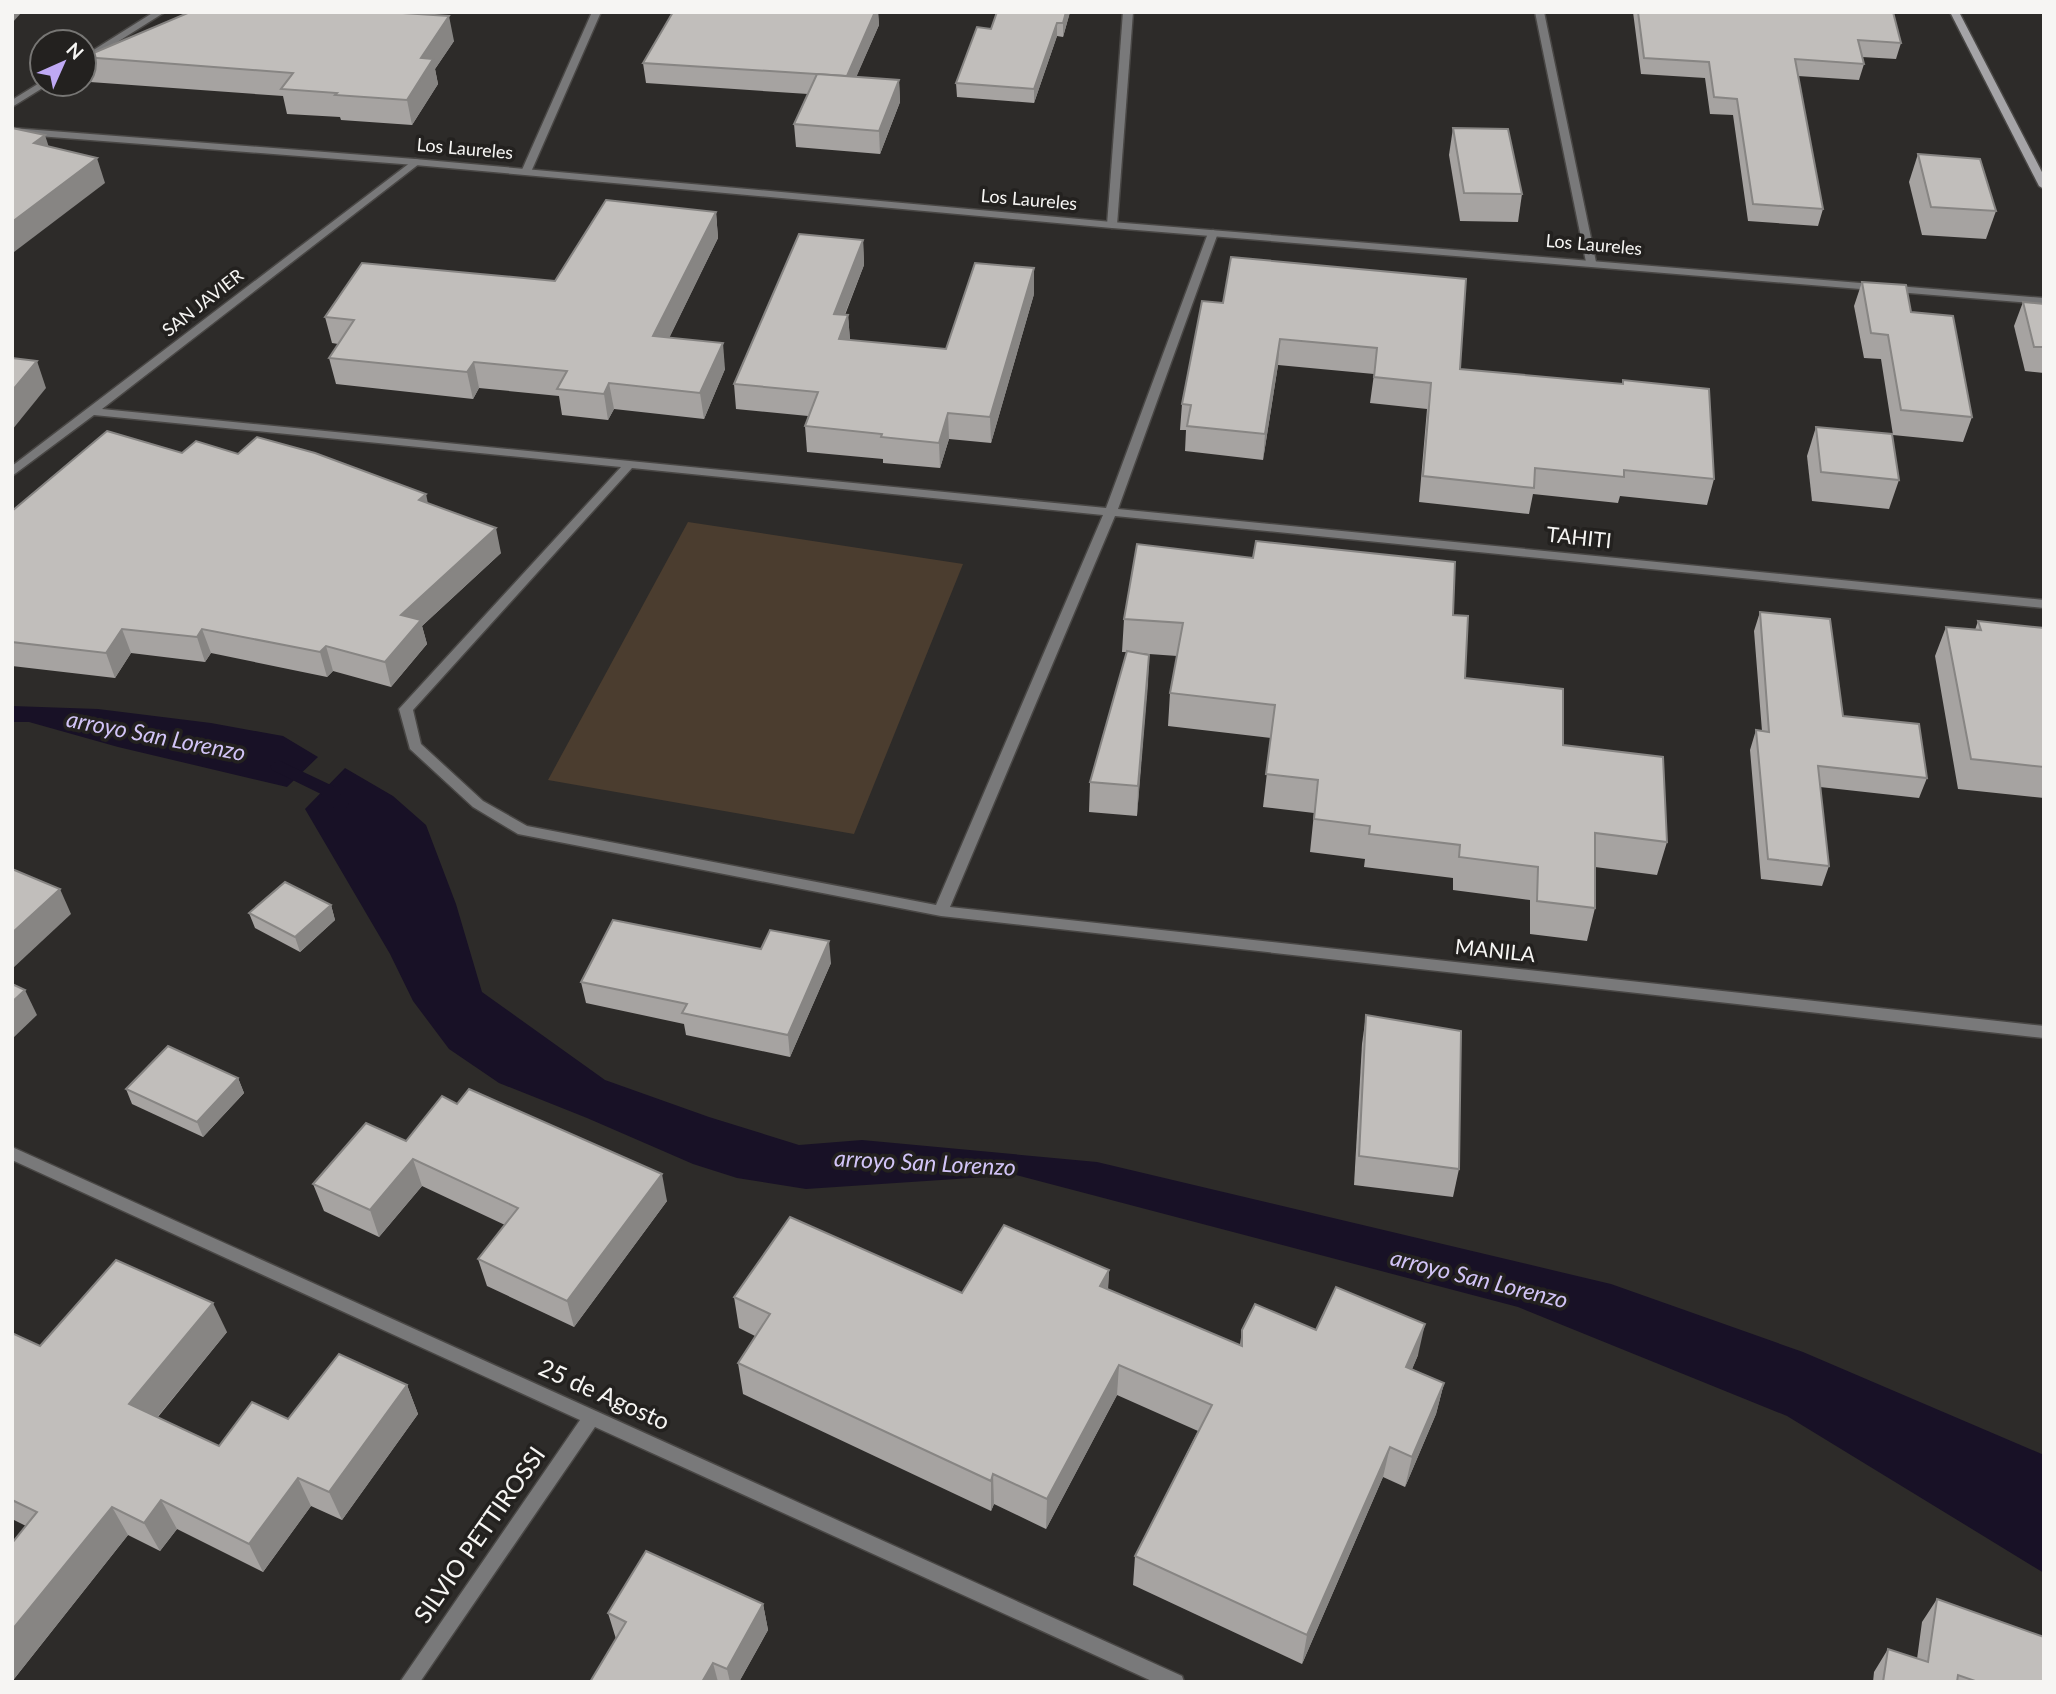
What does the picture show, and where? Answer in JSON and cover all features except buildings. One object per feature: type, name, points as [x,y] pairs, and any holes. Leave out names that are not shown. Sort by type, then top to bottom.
[{"type":"main road","points":[[1954,12],[2044,187]]},
{"type":"street","points":[[98,51],[161,12]]},
{"type":"street","points":[[526,172],[597,12]]},
{"type":"street","points":[[1112,225],[1128,12]]},
{"type":"street","points":[[1539,12],[1591,262]]},
{"type":"street","points":[[12,104],[28,94]]},
{"type":"street","name":"Los Laureles","points":[[12,131],[415,162],[1112,225],[2044,301]]},
{"type":"street","name":"SAN JAVIER","points":[[12,472],[415,162]]},
{"type":"street","points":[[941,911],[1111,511],[1213,233]]},
{"type":"street","name":"TAHITI","points":[[92,411],[2044,604]]},
{"type":"street","name":"MANILA","points":[[628,466],[406,709],[415,747],[478,804],[523,830],[941,911],[2044,1032]]},
{"type":"street","name":"25 de Agosto","points":[[12,1153],[1175,1682]]},
{"type":"street","name":"SILVIO PETTIROSSI","points":[[409,1682],[592,1417]]},
{"type":"shaded area","points":[[688,522],[963,564],[854,834],[548,780]]},
{"type":"water","points":[[12,706],[98,709],[211,723],[283,736],[318,757],[287,787],[118,747],[29,722],[12,722]]},
{"type":"water","points":[[345,768],[393,796],[426,825],[456,904],[482,992],[605,1080],[799,1145],[862,1140],[1097,1162],[1611,1284],[1803,1352],[2044,1455],[2044,1573],[1787,1416],[1518,1307],[1016,1175],[806,1189],[737,1178],[693,1164],[499,1083],[449,1049],[413,1001],[390,954],[305,809]]},
{"type":"waterway","name":"arroyo San Lorenzo","points":[[278,766],[327,790],[340,804]]}]
